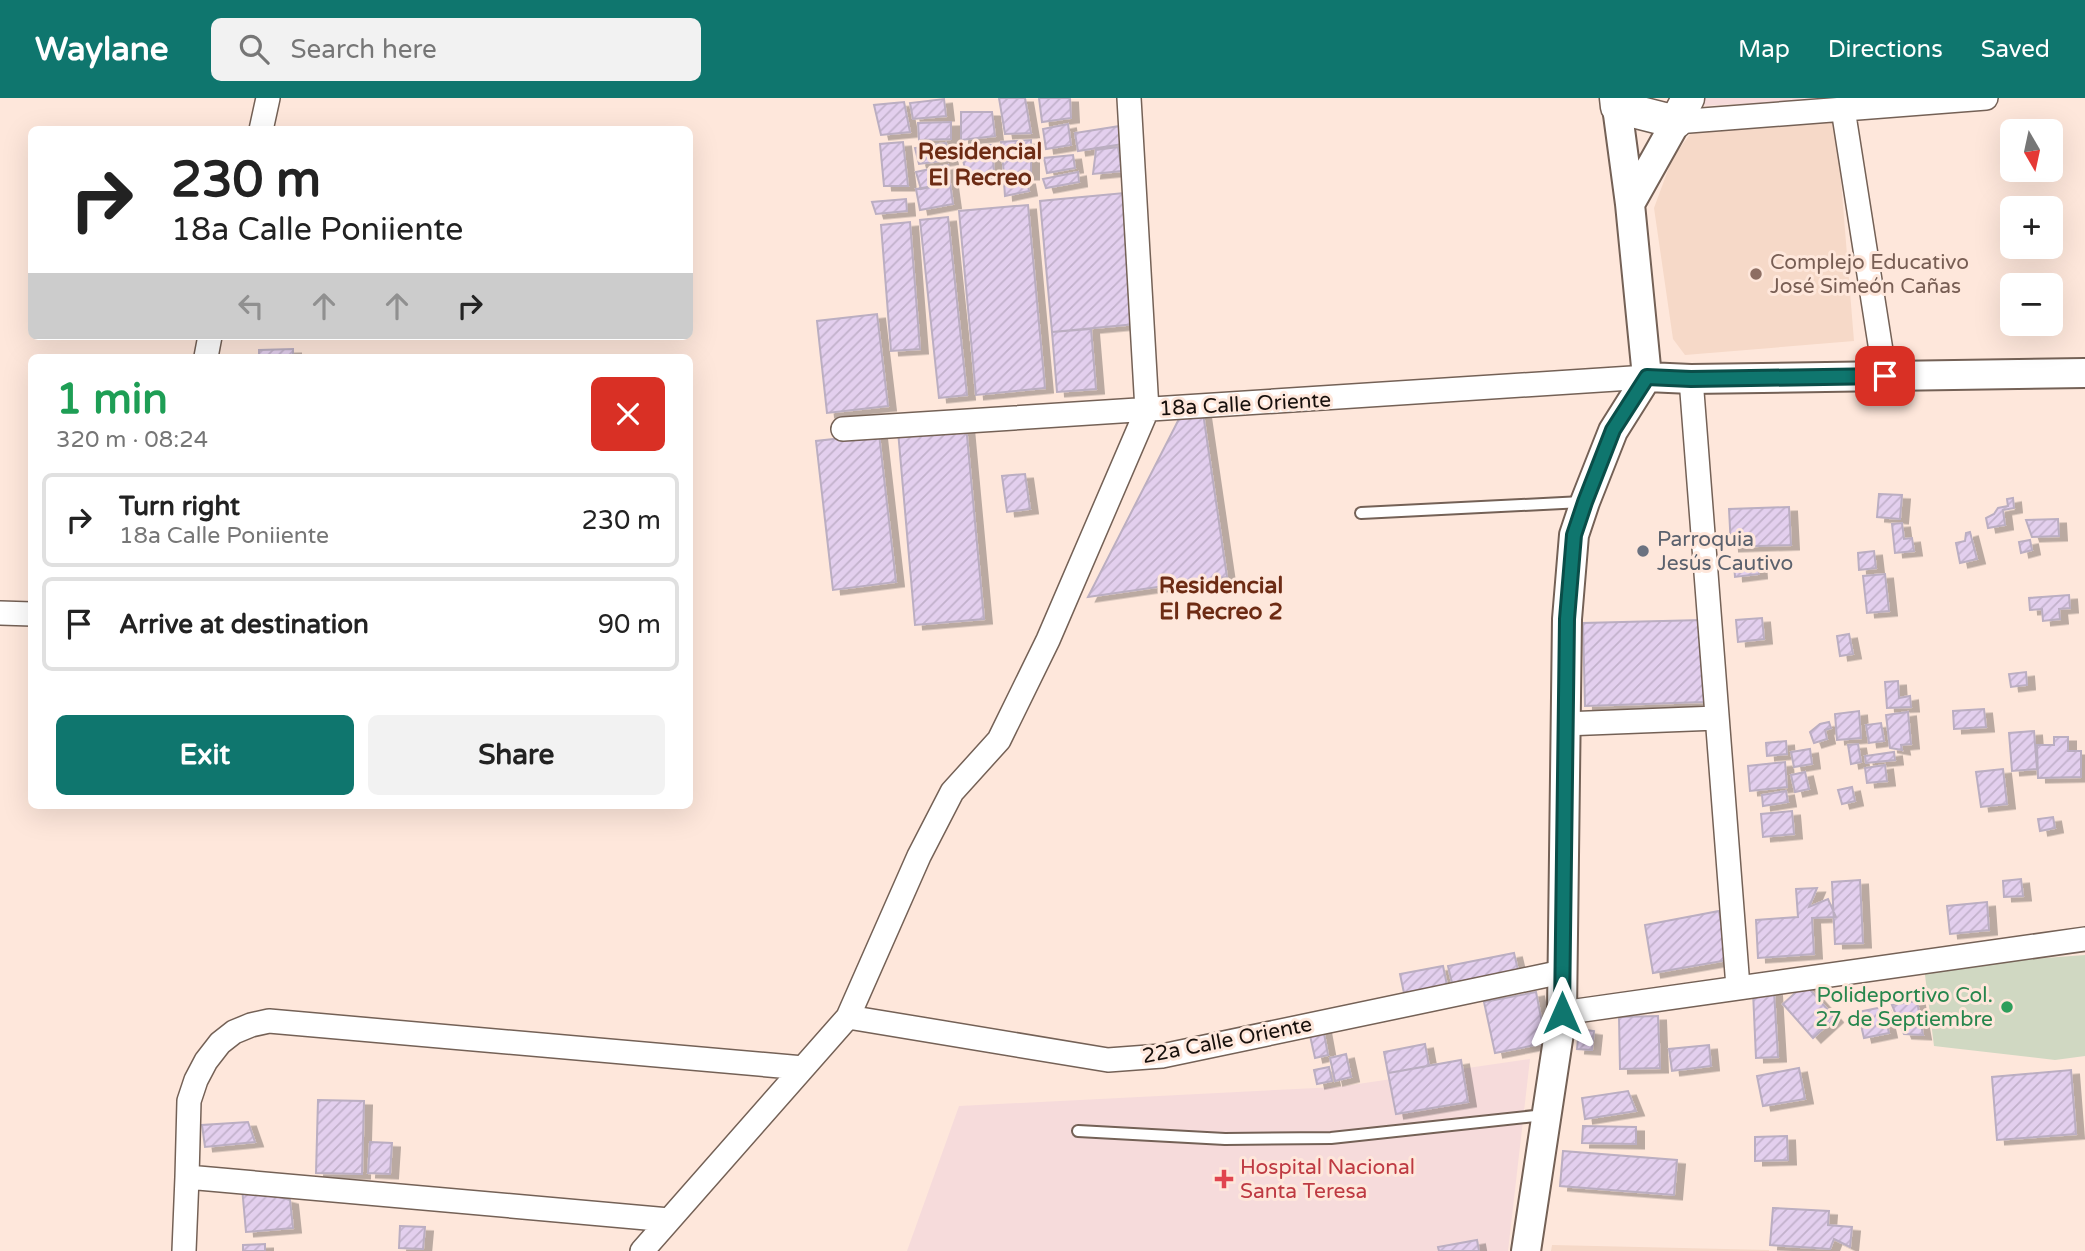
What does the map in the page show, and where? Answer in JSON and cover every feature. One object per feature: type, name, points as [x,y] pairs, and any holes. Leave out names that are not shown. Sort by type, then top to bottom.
[{"type":"main road","points":[[1616,103],[1682,110]]},
{"type":"street","points":[[262,126],[268,98]]},
{"type":"street","points":[[642,1251],[848,1017],[919,856],[952,792],[999,740],[1048,640],[1147,410],[1129,98]]},
{"type":"street","points":[[1630,204],[1682,110],[1843,109],[1986,98]]},
{"type":"street","points":[[1526,1251],[1562,1013],[1564,724],[1567,619],[1574,535],[1613,430],[1647,377],[1630,204],[1616,103]]},
{"type":"street","points":[[1843,109],[1885,376]]},
{"type":"street","points":[[1647,377],[1691,379],[2085,373]]},
{"type":"street","name":"18a Calle Oriente","points":[[843,429],[1647,377]]},
{"type":"street","points":[[1691,379],[1738,987]]},
{"type":"street","points":[[0,613],[28,614]]},
{"type":"street","points":[[1564,724],[1717,718]]},
{"type":"street","points":[[1562,1013],[2085,939]]},
{"type":"street","name":"22a Calle Oriente","points":[[848,1017],[1108,1060],[1162,1056],[1562,972]]},
{"type":"street","points":[[184,1251],[188,1101],[206,1060],[220,1043],[251,1024],[269,1021],[803,1069]]},
{"type":"street","points":[[187,1177],[670,1220]]},
{"type":"lane","points":[[1362,513],[1585,502]]},
{"type":"lane","points":[[1077,1131],[1225,1139],[1331,1138],[1546,1115]]},
{"type":"shaded area","points":[[1705,98],[1857,98],[1700,106]]},
{"type":"shaded area","name":"Complejo Educativo José Simeón Cañas","points":[[1836,119],[1854,341],[1685,355],[1673,339],[1654,208],[1672,159],[1693,130]]},
{"type":"shaded area","name":"Hospital Nacional Santa Teresa","points":[[1530,1059],[1508,1251],[907,1251],[959,1106],[1337,1087]]},
{"type":"shaded area","points":[[1552,1245],[1769,1250],[1769,1251],[1551,1251]]},
{"type":"green space","name":"Polideportivo Col. 27 de Septiembre","points":[[2085,955],[2085,1056],[2055,1060],[1934,1046],[1924,967]]},
{"type":"building","points":[[999,98],[1025,98],[1031,133],[1005,134]]},
{"type":"building","points":[[1039,98],[1070,98],[1071,118],[1042,122]]},
{"type":"building","points":[[944,99],[946,116],[913,119],[910,103]]},
{"type":"building","points":[[904,102],[910,132],[881,135],[874,105]]},
{"type":"building","points":[[961,112],[992,112],[995,136],[961,140]]},
{"type":"building","points":[[951,122],[951,139],[919,140],[918,123]]},
{"type":"building","points":[[1068,124],[1071,145],[1046,149],[1043,129]]},
{"type":"building","points":[[1120,126],[1123,144],[1078,151],[1075,133]]},
{"type":"building","points":[[1031,140],[1031,175],[1004,175],[1001,142]]},
{"type":"building","points":[[903,142],[908,186],[884,186],[880,144]]},
{"type":"building","points":[[946,143],[950,160],[919,164],[915,148]]},
{"type":"building","points":[[992,145],[994,173],[966,175],[961,149]]},
{"type":"building","points":[[1118,147],[1122,171],[1093,174],[1096,150]]},
{"type":"building","points":[[1073,155],[1075,168],[1047,173],[1044,158]]},
{"type":"building","points":[[948,165],[950,183],[921,189],[916,172]]},
{"type":"building","points":[[1078,172],[1079,182],[1046,188],[1043,179]]},
{"type":"building","points":[[1027,180],[1029,191],[1005,196],[1004,182]]},
{"type":"building","points":[[950,183],[953,204],[920,210],[916,189]]},
{"type":"building","points":[[1124,193],[1136,324],[1052,332],[1040,201]]},
{"type":"building","points":[[906,199],[907,211],[876,214],[872,202]]},
{"type":"building","points":[[1028,205],[1045,388],[976,395],[959,211]]},
{"type":"building","points":[[948,217],[967,395],[939,398],[920,220]]},
{"type":"building","points":[[910,222],[920,349],[891,351],[881,225]]},
{"type":"building","points":[[877,314],[888,406],[827,413],[817,321]]},
{"type":"building","points":[[1091,329],[1096,389],[1057,392],[1052,332]]},
{"type":"building","points":[[293,349],[293,354],[259,354],[259,350]]},
{"type":"building","points":[[1203,413],[1227,577],[1088,597],[1180,417]]},
{"type":"building","points":[[966,425],[984,619],[915,625],[898,431]]},
{"type":"building","points":[[879,434],[896,582],[833,590],[816,441]]},
{"type":"building","points":[[1025,474],[1030,509],[1007,512],[1002,476]]},
{"type":"building","points":[[1879,494],[1902,495],[1900,519],[1877,517]]},
{"type":"building","points":[[2013,498],[2014,508],[2003,510],[2005,525],[1988,528],[1986,518],[1998,508],[2008,506],[2007,499]]},
{"type":"building","points":[[1789,507],[1791,545],[1731,547],[1729,509]]},
{"type":"building","points":[[2058,519],[2059,536],[2032,537],[2026,520]]},
{"type":"building","points":[[1902,523],[1904,539],[1912,538],[1914,551],[1895,553],[1892,524]]},
{"type":"building","points":[[1970,532],[1977,559],[1960,563],[1956,543],[1965,541],[1966,533]]},
{"type":"building","points":[[2030,540],[2032,550],[2021,553],[2019,542]]},
{"type":"building","points":[[1874,551],[1876,568],[1859,570],[1858,553]]},
{"type":"building","points":[[1758,561],[1759,574],[1735,577],[1734,564]]},
{"type":"building","points":[[1885,574],[1889,611],[1867,613],[1863,576]]},
{"type":"building","points":[[2069,595],[2070,608],[2059,609],[2060,619],[2043,621],[2042,609],[2030,610],[2029,598]]},
{"type":"building","points":[[1762,618],[1764,639],[1738,642],[1736,620]]},
{"type":"building","points":[[1702,620],[1704,702],[1585,706],[1583,623]]},
{"type":"building","points":[[1849,634],[1853,654],[1840,656],[1837,636]]},
{"type":"building","points":[[2026,672],[2027,685],[2011,687],[2009,674]]},
{"type":"building","points":[[1898,681],[1899,698],[1910,696],[1911,707],[1887,708],[1885,682]]},
{"type":"building","points":[[1984,709],[1986,727],[1954,729],[1953,711]]},
{"type":"building","points":[[1859,711],[1861,738],[1837,740],[1835,714]]},
{"type":"building","points":[[1908,712],[1911,744],[1901,745],[1902,750],[1890,748],[1886,715]]},
{"type":"building","points":[[1829,722],[1831,728],[1825,730],[1827,739],[1814,743],[1810,732],[1820,724]]},
{"type":"building","points":[[1881,723],[1884,741],[1869,743],[1866,725]]},
{"type":"building","points":[[2034,731],[2037,769],[2012,771],[2009,733]]},
{"type":"building","points":[[2054,737],[2068,737],[2068,751],[2081,751],[2081,777],[2038,778],[2037,745],[2054,745]]},
{"type":"building","points":[[1786,741],[1787,754],[1767,756],[1766,743]]},
{"type":"building","points":[[1858,744],[1861,762],[1851,764],[1848,745]]},
{"type":"building","points":[[1810,749],[1812,764],[1794,767],[1791,752]]},
{"type":"building","points":[[1894,752],[1895,760],[1866,763],[1865,756]]},
{"type":"building","points":[[1785,762],[1787,787],[1750,791],[1748,766]]},
{"type":"building","points":[[1885,765],[1887,781],[1867,783],[1865,768]]},
{"type":"building","points":[[2003,769],[2007,804],[1981,807],[1976,772]]},
{"type":"building","points":[[1805,772],[1809,789],[1795,792],[1791,775]]},
{"type":"building","points":[[1852,787],[1855,801],[1842,804],[1838,790]]},
{"type":"building","points":[[1786,791],[1788,802],[1763,806],[1762,795]]},
{"type":"building","points":[[1792,811],[1794,834],[1763,837],[1761,814]]},
{"type":"building","points":[[2053,817],[2055,828],[2040,831],[2038,819]]},
{"type":"building","points":[[2021,879],[2023,896],[2004,897],[2003,881]]},
{"type":"building","points":[[1860,880],[1863,943],[1835,944],[1832,882]]},
{"type":"building","points":[[1817,888],[1809,907],[1828,899],[1836,917],[1812,918],[1814,954],[1758,958],[1756,920],[1798,917],[1796,889]]},
{"type":"building","points":[[1987,902],[1989,930],[1950,934],[1947,906]]},
{"type":"building","points":[[1719,911],[1728,960],[1653,973],[1645,925]]},
{"type":"building","points":[[1514,953],[1518,970],[1452,983],[1448,966]]},
{"type":"building","points":[[1443,966],[1447,985],[1404,993],[1400,974]]},
{"type":"building","points":[[1805,984],[1835,1018],[1813,1038],[1783,1004]]},
{"type":"building","points":[[1774,991],[1778,1057],[1756,1058],[1753,992]]},
{"type":"building","points":[[1536,992],[1546,1043],[1495,1053],[1484,1002]]},
{"type":"building","points":[[1917,1001],[1923,1035],[1904,1034],[1892,1005]]},
{"type":"building","points":[[1883,1007],[1889,1033],[1864,1038],[1858,1012]]},
{"type":"building","points":[[1658,1016],[1660,1068],[1620,1069],[1619,1017]]},
{"type":"building","points":[[1323,1028],[1328,1055],[1315,1058],[1309,1031]]},
{"type":"building","points":[[1579,1029],[1594,1031],[1592,1050],[1577,1049]]},
{"type":"building","points":[[1425,1044],[1429,1066],[1388,1073],[1384,1052]]},
{"type":"building","points":[[1709,1045],[1711,1066],[1672,1071],[1669,1049]]},
{"type":"building","points":[[1346,1054],[1351,1077],[1335,1081],[1330,1058]]},
{"type":"building","points":[[1461,1060],[1468,1102],[1396,1114],[1388,1073]]},
{"type":"building","points":[[1329,1067],[1332,1081],[1317,1084],[1314,1070]]},
{"type":"building","points":[[1799,1068],[1805,1099],[1763,1106],[1757,1076]]},
{"type":"building","points":[[2071,1070],[2076,1134],[1997,1140],[1992,1077]]},
{"type":"building","points":[[1628,1091],[1636,1111],[1585,1119],[1582,1098]]},
{"type":"building","points":[[318,1100],[364,1101],[362,1174],[316,1173]]},
{"type":"building","points":[[248,1122],[255,1142],[205,1147],[202,1125]]},
{"type":"building","points":[[1583,1126],[1636,1127],[1636,1144],[1582,1143]]},
{"type":"building","points":[[1787,1136],[1788,1160],[1755,1161],[1755,1137]]},
{"type":"building","points":[[370,1142],[392,1143],[390,1174],[368,1173]]},
{"type":"building","points":[[1563,1151],[1677,1160],[1674,1195],[1560,1186]]},
{"type":"building","points":[[242,1187],[290,1200],[293,1228],[246,1232]]},
{"type":"building","points":[[1773,1208],[1829,1211],[1828,1225],[1852,1227],[1850,1247],[1834,1239],[1830,1249],[1770,1245]]},
{"type":"building","points":[[400,1226],[425,1227],[423,1249],[399,1248]]},
{"type":"building","points":[[1477,1240],[1479,1251],[1439,1251],[1438,1247]]},
{"type":"building","points":[[265,1244],[265,1251],[243,1251],[243,1245]]},
{"type":"place","name":"Complejo Educativo José Simeón Cañas","points":[[1756,274]]},
{"type":"place","name":"Parroquia Jesús Cautivo","points":[[1643,551]]},
{"type":"place","name":"Polideportivo Col. 27 de Septiembre","points":[[2007,1007]]},
{"type":"place","name":"Hospital Nacional Santa Teresa","points":[[1224,1179]]},
{"type":"district","name":"Residencial El Recreo","points":[[980,164]]},
{"type":"district","name":"Residencial El Recreo 2","points":[[1221,598]]},
{"type":"route","points":[[1562,1013],[1564,724],[1567,619],[1574,535],[1613,430],[1647,377],[1691,379],[1885,376]]}]
